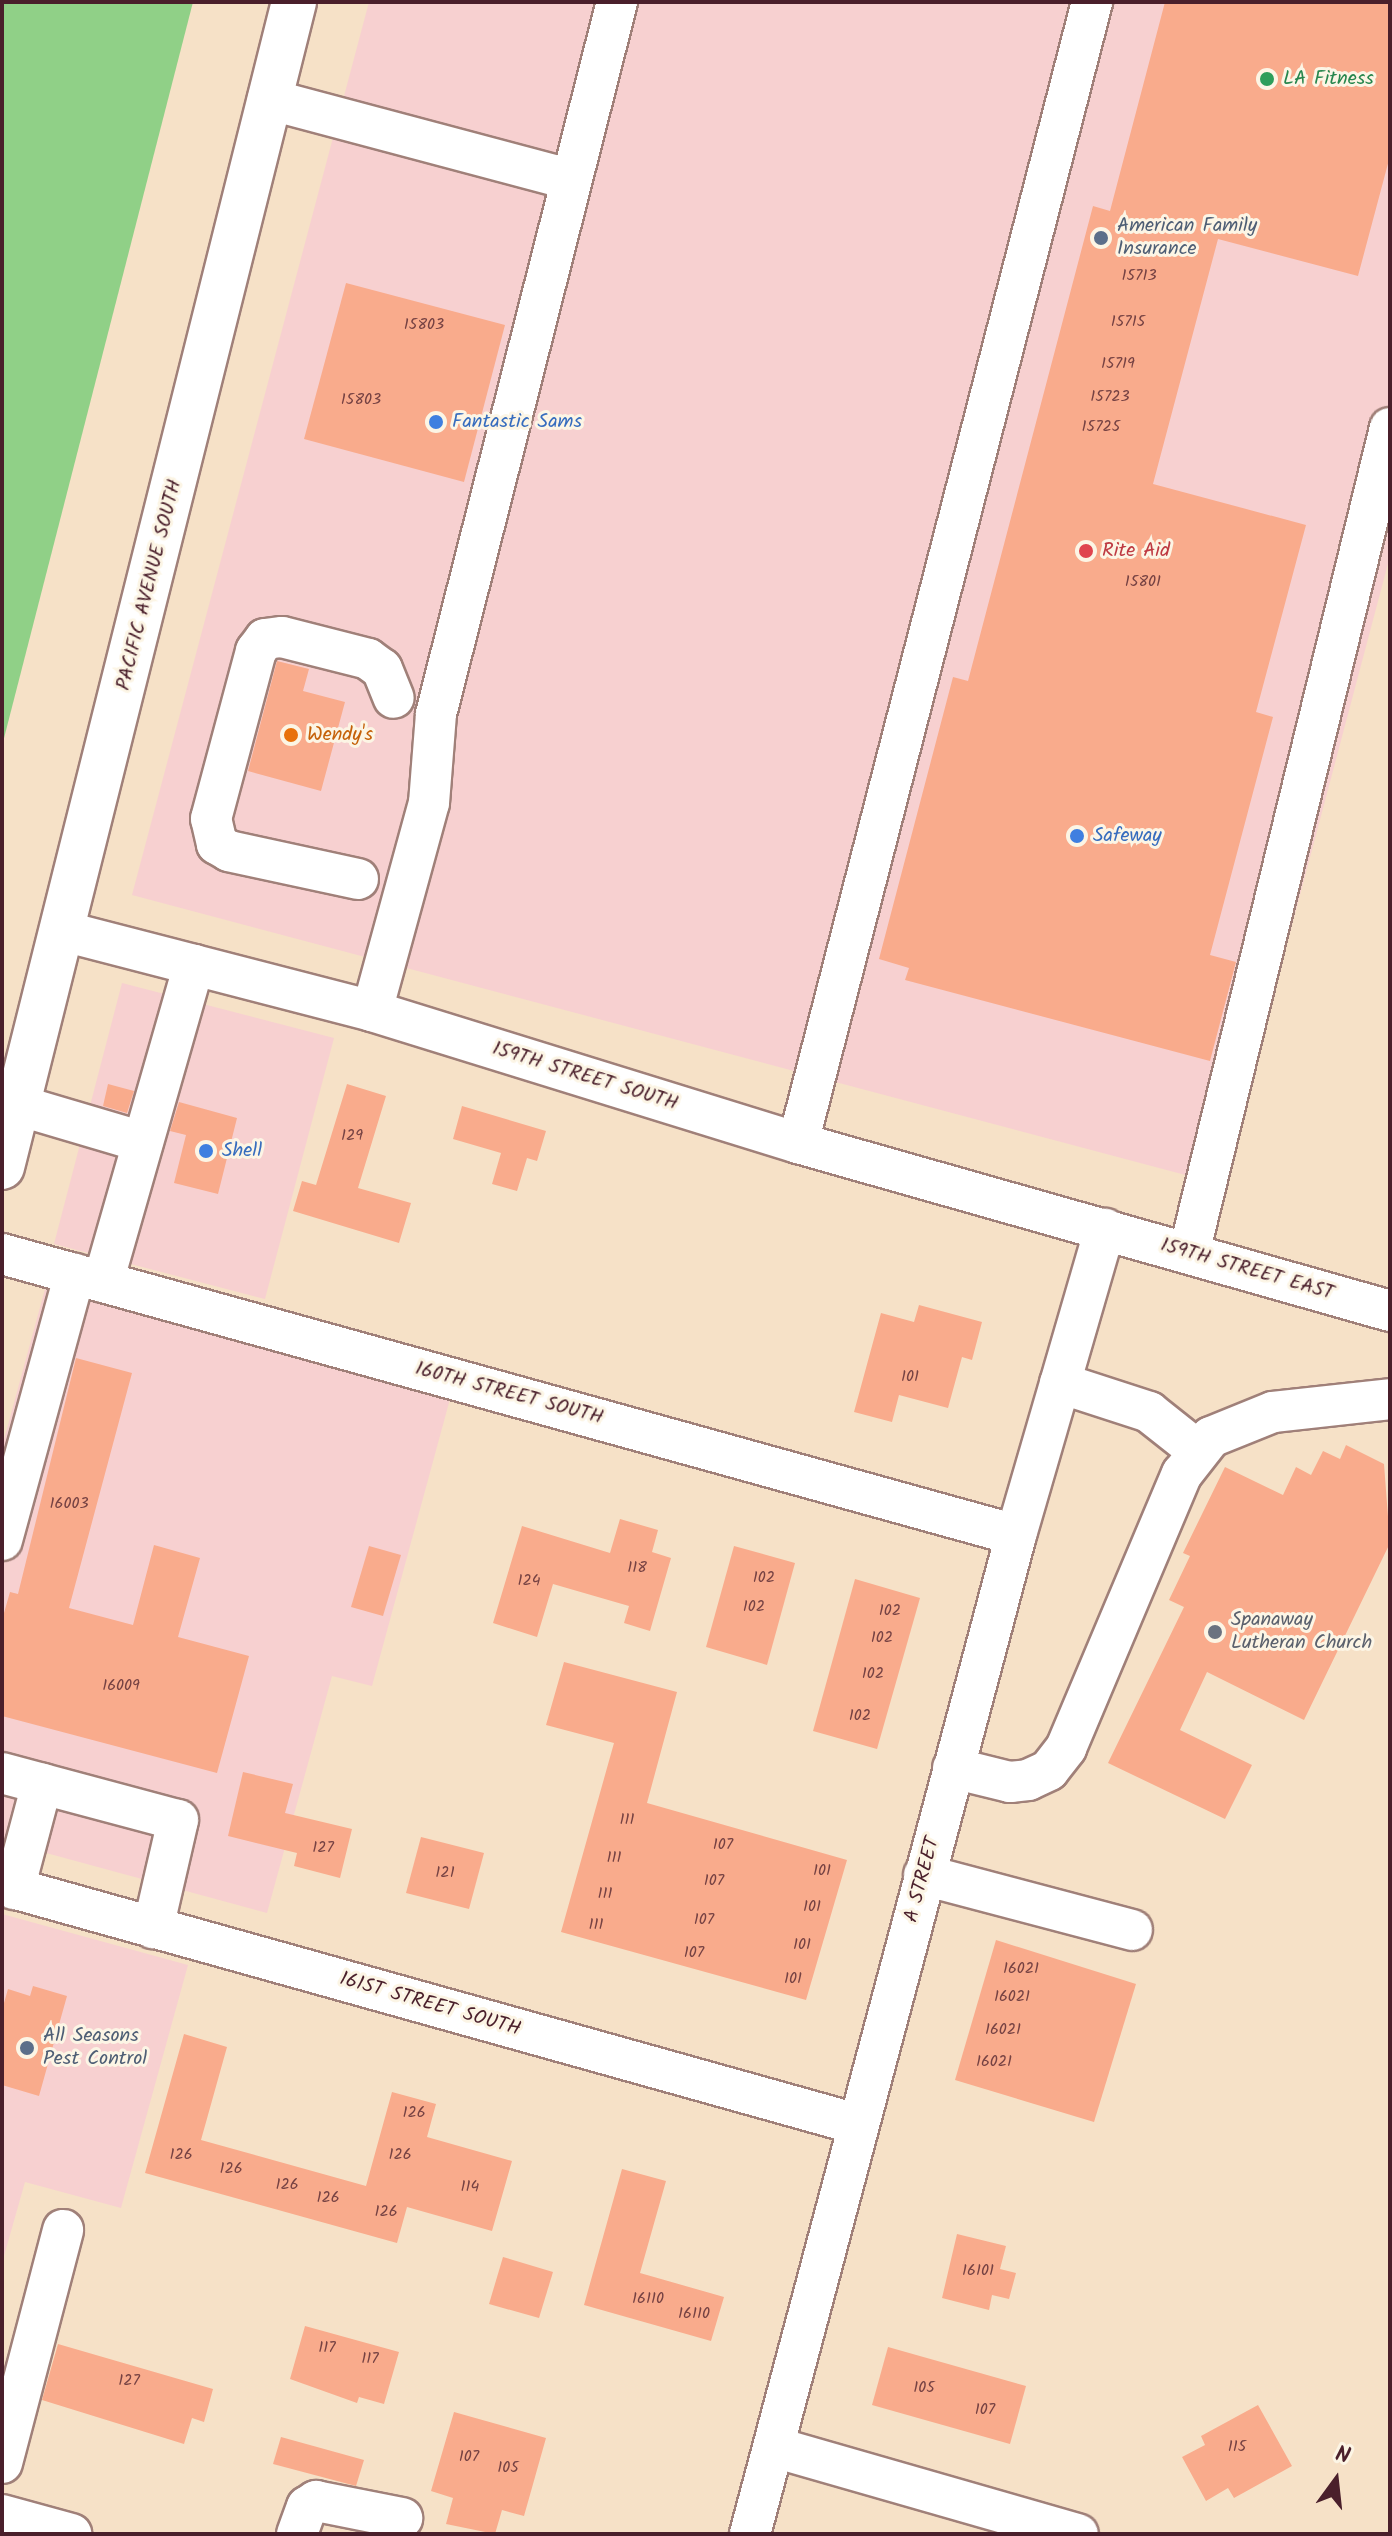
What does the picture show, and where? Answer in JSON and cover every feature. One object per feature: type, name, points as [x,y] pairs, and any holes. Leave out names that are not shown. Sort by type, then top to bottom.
[{"type":"main road","name":"PACIFIC AVENUE SOUTH","points":[[2,1167],[18,1105],[16,1056],[63,931],[294,2]]},
{"type":"street","points":[[372,1011],[429,803],[436,714],[569,179],[617,2]]},
{"type":"street","points":[[798,1143],[1092,2]]},
{"type":"street","points":[[268,99],[569,179]]},
{"type":"street","points":[[1189,1253],[1390,428]]},
{"type":"street","points":[[297,606],[256,651],[211,819],[211,834],[229,851],[358,879]]},
{"type":"street","points":[[265,639],[282,637],[368,659],[382,669],[394,698]]},
{"type":"street","name":"159TH STREET SOUTH","points":[[63,931],[372,1011],[798,1143],[1105,1229]]},
{"type":"street","points":[[2,1540],[89,1278],[143,1142],[194,965]]},
{"type":"street","points":[[18,1105],[143,1142]]},
{"type":"street","name":"159TH STREET EAST","points":[[1105,1229],[1390,1311]]},
{"type":"street","name":"A STREET","points":[[750,2534],[1016,1535],[1105,1229]]},
{"type":"street","name":"160TH STREET SOUTH","points":[[2,1254],[1016,1535]]},
{"type":"street","points":[[1060,1383],[1149,1412],[1197,1450]]},
{"type":"street","points":[[953,1768],[1010,1782],[1028,1780],[1049,1770],[1066,1748],[1182,1474],[1197,1450],[1247,1418],[1390,1399]]},
{"type":"street","points":[[2,1773],[178,1820],[153,1928]]},
{"type":"street","points":[[8,1887],[42,1784]]},
{"type":"street","points":[[924,1875],[1132,1930]]},
{"type":"street","name":"161ST STREET SOUTH","points":[[8,1887],[857,2124]]},
{"type":"street","points":[[2,2463],[63,2230]]},
{"type":"street","points":[[774,2447],[1078,2534]]},
{"type":"street","points":[[297,2534],[307,2507],[316,2501],[402,2518]]},
{"type":"street","points":[[2,2515],[71,2534]]},
{"type":"shaded area","points":[[369,2],[1390,2],[1390,556],[1223,1185],[132,895]]},
{"type":"shaded area","points":[[122,983],[334,1038],[265,1299],[54,1244]]},
{"type":"shaded area","points":[[45,1289],[450,1399],[372,1686],[332,1676],[267,1913],[2,1841],[2,1447]]},
{"type":"shaded area","points":[[2,1914],[188,1965],[121,2208],[25,2182],[2,2263]]},
{"type":"green space","points":[[2,2],[193,2],[2,746]]},
{"type":"building","points":[[1165,2],[1390,2],[1390,156],[1358,276],[1218,239],[1153,484],[1306,525],[1256,712],[1273,717],[1210,955],[1236,962],[1210,1061],[905,980],[909,968],[879,959],[953,677],[968,681],[1093,206],[1110,211]]},
{"type":"building","points":[[346,283],[505,325],[464,482],[304,439]]},
{"type":"building","name":"Wendy's","points":[[277,661],[309,669],[303,691],[345,702],[321,791],[248,771]]},
{"type":"building","points":[[108,1084],[134,1091],[127,1113],[103,1106]]},
{"type":"building","points":[[347,1084],[386,1096],[358,1188],[411,1203],[399,1243],[293,1211],[302,1181],[316,1185]]},
{"type":"building","name":"Shell","points":[[179,1102],[237,1118],[218,1194],[174,1183],[186,1135],[170,1131]]},
{"type":"building","points":[[462,1106],[546,1131],[537,1161],[527,1158],[517,1191],[492,1184],[501,1153],[453,1139]]},
{"type":"building","points":[[919,1305],[982,1322],[972,1360],[962,1357],[948,1408],[899,1395],[892,1422],[854,1412],[881,1313],[914,1322]]},
{"type":"building","points":[[76,1358],[132,1373],[69,1608],[133,1625],[154,1545],[200,1558],[178,1637],[249,1656],[217,1773],[2,1716],[2,1620],[10,1592],[18,1594]]},
{"type":"building","name":"Spanaway Lutheran Church","points":[[1346,1445],[1384,1464],[1390,1543],[1304,1720],[1207,1672],[1180,1730],[1252,1765],[1225,1819],[1108,1763],[1184,1607],[1169,1600],[1190,1556],[1183,1553],[1225,1467],[1283,1495],[1296,1467],[1311,1475],[1323,1451],[1340,1459]]},
{"type":"building","points":[[620,1519],[658,1530],[652,1552],[671,1558],[650,1631],[624,1623],[629,1606],[553,1584],[537,1637],[493,1623],[522,1526],[610,1553]]},
{"type":"building","points":[[369,1546],[401,1555],[383,1616],[351,1607]]},
{"type":"building","points":[[734,1546],[795,1563],[767,1665],[706,1647]]},
{"type":"building","points":[[855,1579],[920,1598],[877,1749],[813,1731]]},
{"type":"building","points":[[564,1662],[677,1692],[647,1803],[847,1860],[806,2000],[561,1932],[614,1743],[546,1725]]},
{"type":"building","points":[[243,1772],[293,1784],[285,1813],[352,1829],[340,1878],[294,1866],[297,1853],[228,1836]]},
{"type":"building","points":[[421,1837],[484,1853],[469,1909],[406,1893]]},
{"type":"building","points":[[996,1940],[1136,1984],[1094,2122],[955,2080]]},
{"type":"building","name":"All Seasons Pest Control","points":[[33,1986],[67,1996],[39,2096],[2,2085],[2,2010],[8,1989],[30,1996]]},
{"type":"building","points":[[184,2034],[227,2047],[201,2140],[366,2186],[392,2092],[436,2104],[427,2137],[512,2161],[492,2231],[407,2207],[397,2243],[145,2173]]},
{"type":"building","points":[[622,2169],[666,2181],[640,2273],[724,2297],[711,2341],[584,2305]]},
{"type":"building","points":[[957,2234],[1006,2246],[1000,2269],[1016,2273],[1009,2299],[992,2295],[989,2310],[942,2298]]},
{"type":"building","points":[[503,2257],[553,2272],[539,2318],[489,2304]]},
{"type":"building","points":[[305,2326],[399,2352],[384,2404],[359,2397],[357,2403],[290,2379]]},
{"type":"building","points":[[58,2344],[213,2389],[204,2422],[192,2418],[184,2444],[42,2400]]},
{"type":"building","points":[[888,2347],[1026,2386],[1010,2444],[872,2405]]},
{"type":"building","points":[[1258,2405],[1292,2466],[1234,2498],[1228,2488],[1206,2501],[1182,2457],[1205,2445],[1201,2436]]},
{"type":"building","points":[[454,2412],[546,2438],[524,2516],[502,2510],[495,2534],[446,2524],[453,2498],[431,2491]]},
{"type":"building","points":[[281,2437],[364,2460],[356,2486],[273,2464]]},
{"type":"place","name":"LA Fitness","points":[[1267,79]]},
{"type":"place","name":"American Family Insurance","points":[[1101,238]]},
{"type":"place","name":"Fantastic Sams","points":[[436,422]]},
{"type":"place","name":"Rite Aid","points":[[1086,551]]},
{"type":"place","name":"Wendy's","points":[[291,735]]},
{"type":"place","name":"Safeway","points":[[1077,836]]},
{"type":"place","name":"Shell","points":[[206,1151]]},
{"type":"place","name":"Spanaway Lutheran Church","points":[[1215,1632]]},
{"type":"place","name":"All Seasons Pest Control","points":[[27,2048]]}]
